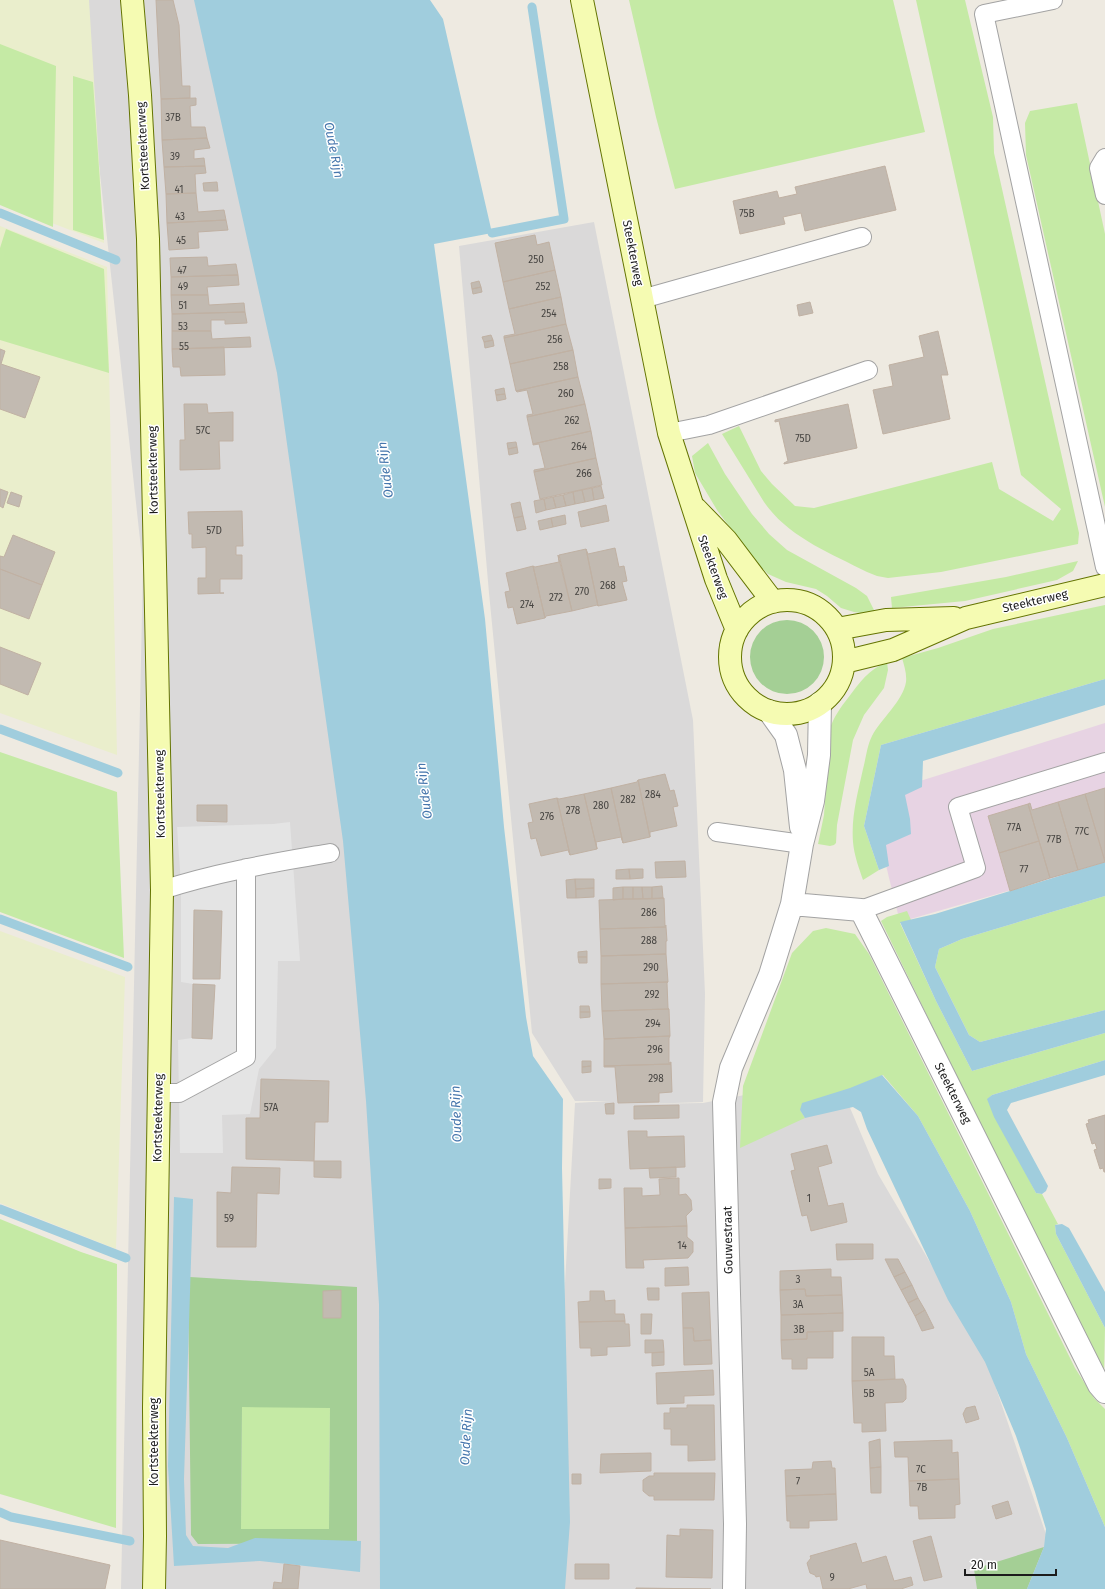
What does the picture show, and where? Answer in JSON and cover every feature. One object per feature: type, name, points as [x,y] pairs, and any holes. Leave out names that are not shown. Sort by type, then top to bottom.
[{"type":"street","name":"Kortsteekterweg","points":[[132,0],[140,95],[148,239],[162,890],[154,1408],[154,1589]]},
{"type":"street","name":"Steekterweg","points":[[582,0],[669,434],[716,579],[736,630]]},
{"type":"street","name":"Steekterweg","points":[[691,504],[726,540],[773,602]]},
{"type":"street","name":"Steekterweg","points":[[844,662],[893,650],[966,618],[1105,585]]},
{"type":"street","points":[[787,600],[802,602],[816,608],[827,617],[837,629],[843,645],[844,662],[840,678],[831,692],[820,704],[804,711],[786,714],[769,711],[754,704],[742,692],[734,678],[730,662],[731,645],[736,630],[752,612],[773,602],[787,600]]},
{"type":"street","name":"Steekterweg","points":[[837,629],[886,620],[966,618]]},
{"type":"street","points":[[820,704],[819,755],[813,801],[802,844],[792,904],[862,910]]},
{"type":"street","points":[[769,711],[786,735],[796,770],[802,844]]},
{"type":"street","name":"Gouwestraat","points":[[734,1589],[735,1524],[724,1102],[731,1068],[770,975],[792,904]]},
{"type":"street","name":"Steekterweg","points":[[862,910],[1099,1385],[1105,1392]]},
{"type":"lane","points":[[1053,0],[984,14],[1105,567]]},
{"type":"lane","points":[[1105,158],[1099,168],[1105,195]]},
{"type":"lane","points":[[642,298],[862,237]]},
{"type":"lane","points":[[669,434],[708,425],[868,370]]},
{"type":"lane","points":[[862,910],[976,868],[958,807],[1105,762]]},
{"type":"lane","points":[[717,832],[802,844]]},
{"type":"lane","points":[[162,890],[180,884],[246,868],[330,853]]},
{"type":"lane","points":[[158,1093],[179,1093],[246,1057],[246,868]]},
{"type":"shaded area","points":[[81,0],[210,0],[289,401],[355,889],[395,1460],[391,1589],[121,1589],[143,567]]},
{"type":"shaded area","points":[[594,222],[693,720],[705,994],[703,1102],[645,1104],[703,1103],[837,1077],[878,1174],[985,1356],[1051,1549],[1048,1589],[548,1589],[575,1103],[610,1101],[575,1101],[532,1033],[489,593],[459,246]]},
{"type":"shaded area","points":[[1105,723],[1105,863],[900,922],[869,797]]},
{"type":"shaded area","points":[[290,822],[300,961],[278,961],[276,1048],[259,1069],[250,1114],[222,1115],[223,1153],[180,1153],[178,1040],[192,1038],[212,1039],[215,986],[181,982],[181,884],[177,827],[273,824]]},
{"type":"green space","points":[[0,0],[89,0],[104,243],[0,203]]},
{"type":"green space","points":[[629,0],[893,0],[925,132],[675,189],[656,117]]},
{"type":"green space","points":[[916,0],[965,0],[993,117],[994,153],[1079,533],[1078,544],[941,572],[888,578],[867,572],[824,551],[797,535],[785,525],[764,502],[722,434],[739,426],[761,471],[795,506],[814,508],[992,462],[999,489],[1053,521],[1061,509],[1021,475]]},
{"type":"green space","points":[[0,44],[56,66],[53,227],[0,205]]},
{"type":"green space","points":[[73,76],[93,82],[104,240],[73,230]]},
{"type":"green space","points":[[1077,103],[1105,234],[1105,507],[1026,155],[1025,123],[1030,111]]},
{"type":"green space","points":[[0,226],[107,267],[117,755],[0,713]]},
{"type":"green space","points":[[6,229],[104,269],[109,373],[0,340],[0,248]]},
{"type":"green space","points":[[708,443],[725,474],[752,514],[769,534],[787,550],[856,588],[867,596],[875,612],[867,614],[841,608],[816,589],[786,582],[768,574],[755,561],[717,510],[695,473],[692,456]]},
{"type":"green space","points":[[1078,561],[1073,571],[1057,580],[965,601],[892,608],[891,597],[1006,577]]},
{"type":"green space","points":[[1105,605],[1105,679],[881,745],[864,826],[879,870],[863,880],[853,842],[855,805],[870,740],[901,696],[904,689],[906,676],[902,658],[938,648],[993,629]]},
{"type":"green space","points":[[780,620],[794,620],[801,622],[814,630],[822,643],[824,657],[822,671],[814,684],[801,692],[794,694],[780,694],[773,692],[760,684],[752,671],[750,664],[750,650],[752,643],[760,630],[773,622]]},
{"type":"green space","points":[[887,662],[888,670],[884,688],[864,715],[853,740],[837,825],[836,843],[830,846],[818,844],[824,815],[830,728],[833,720],[869,673]]},
{"type":"green space","points":[[0,752],[117,792],[124,958],[0,912]]},
{"type":"green space","points":[[1105,896],[1105,1010],[980,1042],[969,1035],[935,967],[939,949],[962,939]]},
{"type":"green space","points":[[907,911],[911,920],[900,923],[936,1001],[972,1071],[1105,1033],[1105,1060],[992,1095],[988,1099],[1036,1193],[1042,1194],[1058,1224],[1055,1225],[1056,1234],[1105,1328],[1104,1372],[1085,1340],[881,921],[887,917]]},
{"type":"green space","points":[[826,928],[855,934],[869,954],[1075,1368],[1094,1398],[1105,1409],[1105,1527],[1067,1438],[1026,1354],[1011,1302],[970,1211],[918,1116],[883,1075],[800,1110],[805,1118],[740,1148],[743,1086],[792,953],[813,931]]},
{"type":"green space","points":[[0,931],[125,977],[116,1249],[0,1203]]},
{"type":"green space","points":[[0,1219],[81,1252],[117,1264],[116,1528],[0,1494]]},
{"type":"green space","points":[[190,1277],[357,1287],[357,1543],[198,1544],[191,1535],[188,1288]],"holes":[[[242,1407],[330,1408],[329,1529],[241,1529]]]},
{"type":"green space","points":[[242,1407],[330,1407],[329,1529],[241,1529]]},
{"type":"green space","points":[[1044,1547],[1027,1589],[977,1589],[974,1569]]},
{"type":"water","name":"Oude Rijn","points":[[194,0],[430,0],[443,19],[492,233],[434,244],[485,619],[504,827],[526,1017],[533,1056],[563,1099],[562,1168],[570,1522],[565,1589],[380,1589],[379,1304],[366,1101],[343,841],[277,373]]},
{"type":"water","points":[[1105,679],[1105,705],[923,761],[922,787],[905,795],[910,819],[911,834],[886,845],[889,866],[879,870],[864,826],[881,745]]},
{"type":"water","points":[[1105,862],[1105,896],[962,939],[939,949],[935,967],[969,1035],[980,1042],[1105,1010],[1105,1033],[972,1071],[936,1001],[900,922],[935,914]]},
{"type":"water","points":[[1105,1060],[1105,1075],[1011,1103],[1007,1110],[1048,1186],[1046,1191],[1042,1194],[1036,1193],[994,1117],[987,1099],[992,1095]]},
{"type":"water","points":[[882,1075],[918,1116],[970,1211],[1011,1302],[1026,1354],[1067,1438],[1105,1527],[1105,1589],[1027,1589],[1044,1547],[1046,1529],[1016,1436],[985,1362],[948,1300],[867,1129],[861,1112],[853,1107],[805,1118],[800,1110],[802,1103],[850,1088]]},
{"type":"water","points":[[174,1197],[193,1199],[184,1479],[186,1535],[193,1546],[228,1548],[255,1538],[361,1541],[360,1572],[260,1561],[174,1566],[168,1466]]},
{"type":"water","points":[[1062,1224],[1069,1228],[1105,1292],[1105,1328],[1056,1234],[1055,1225]]},
{"type":"building","points":[[156,0],[173,0],[179,25],[182,86],[190,86],[190,98],[161,99]]},
{"type":"building","points":[[196,98],[196,105],[190,106],[191,127],[205,127],[207,138],[162,140],[161,99]]},
{"type":"building","points":[[207,138],[210,148],[194,150],[194,159],[204,158],[205,166],[164,167],[162,140]]},
{"type":"building","points":[[205,166],[206,173],[195,174],[196,193],[166,194],[164,167]]},
{"type":"building","points":[[885,166],[896,210],[805,231],[801,213],[783,217],[785,224],[740,234],[733,201],[777,191],[779,198],[797,194],[795,187]]},
{"type":"building","points":[[217,182],[218,191],[204,191],[203,183]]},
{"type":"building","points":[[196,193],[198,212],[224,210],[226,220],[167,223],[166,194]]},
{"type":"building","points":[[226,220],[228,230],[198,232],[199,248],[169,250],[167,223]]},
{"type":"building","points":[[535,235],[537,245],[549,242],[555,270],[503,282],[495,243]]},
{"type":"building","points":[[207,257],[208,266],[236,264],[238,275],[171,277],[170,258]]},
{"type":"building","points":[[555,270],[561,297],[509,309],[503,282]]},
{"type":"building","points":[[238,275],[239,285],[207,287],[208,295],[171,295],[171,277]]},
{"type":"building","points":[[479,281],[481,287],[472,289],[471,283]]},
{"type":"building","points":[[481,287],[482,292],[473,294],[472,289]]},
{"type":"building","points":[[171,295],[208,295],[209,305],[244,303],[245,312],[172,314]]},
{"type":"building","points":[[561,297],[566,324],[504,338],[504,336],[515,334],[509,309]]},
{"type":"building","points":[[810,302],[813,313],[799,316],[797,305]]},
{"type":"building","points":[[245,312],[247,323],[225,324],[225,320],[211,320],[211,331],[172,331],[172,314]]},
{"type":"building","points":[[566,324],[573,350],[510,364],[504,338]]},
{"type":"building","points":[[172,331],[211,331],[212,339],[250,337],[251,347],[172,349]]},
{"type":"building","points":[[938,331],[948,375],[941,375],[950,419],[883,434],[873,390],[893,386],[889,365],[924,357],[919,336]]},
{"type":"building","points":[[491,335],[493,340],[484,342],[482,337]]},
{"type":"building","points":[[493,340],[494,346],[485,348],[484,342]]},
{"type":"building","points":[[224,347],[225,375],[181,376],[180,367],[173,367],[172,349]]},
{"type":"building","points":[[0,349],[5,351],[1,364],[40,377],[25,418],[0,409]]},
{"type":"building","points":[[573,350],[578,377],[516,391],[510,364]]},
{"type":"building","points":[[578,377],[585,404],[527,417],[527,415],[533,414],[527,390],[516,391]]},
{"type":"building","points":[[504,388],[505,394],[496,395],[495,390]]},
{"type":"building","points":[[505,394],[506,399],[497,401],[496,395]]},
{"type":"building","points":[[184,404],[207,404],[208,413],[233,412],[233,441],[219,441],[220,469],[180,470],[180,440],[185,440]]},
{"type":"building","points":[[585,404],[591,431],[533,444],[527,417]]},
{"type":"building","points":[[848,404],[857,448],[784,464],[788,461],[779,421],[775,422],[775,420]]},
{"type":"building","points":[[591,431],[596,458],[534,472],[534,470],[545,468],[539,444],[533,444]]},
{"type":"building","points":[[516,442],[517,447],[508,449],[507,443]]},
{"type":"building","points":[[517,447],[518,453],[509,455],[508,449]]},
{"type":"building","points":[[596,458],[602,485],[540,499],[534,472]]},
{"type":"building","points":[[601,486],[604,498],[594,500],[592,488]]},
{"type":"building","points":[[592,488],[594,500],[585,502],[582,490]]},
{"type":"building","points":[[0,489],[8,492],[3,508],[0,506]]},
{"type":"building","points":[[582,490],[585,502],[575,504],[573,492]]},
{"type":"building","points":[[11,492],[22,496],[19,507],[7,503]]},
{"type":"building","points":[[573,492],[575,504],[566,506],[563,495]]},
{"type":"building","points":[[563,495],[566,506],[556,508],[553,497]]},
{"type":"building","points":[[553,497],[556,508],[546,510],[544,499]]},
{"type":"building","points":[[544,499],[546,510],[536,513],[534,501]]},
{"type":"building","points":[[520,502],[523,516],[514,518],[511,504]]},
{"type":"building","points":[[606,505],[609,521],[581,527],[578,512]]},
{"type":"building","points":[[242,511],[243,546],[236,546],[236,555],[242,555],[242,579],[220,579],[220,593],[224,593],[198,594],[198,578],[206,578],[206,547],[192,548],[192,534],[189,534],[188,512]]},
{"type":"building","points":[[565,515],[566,524],[553,527],[551,518]]},
{"type":"building","points":[[523,516],[526,529],[517,531],[514,518]]},
{"type":"building","points":[[551,518],[553,527],[540,530],[538,521]]},
{"type":"building","points":[[13,535],[55,552],[42,585],[0,569],[0,556],[4,557]]},
{"type":"building","points":[[615,548],[619,567],[624,566],[627,581],[622,582],[627,600],[598,606],[586,549],[588,554]]},
{"type":"building","points":[[586,549],[598,606],[572,611],[559,555]]},
{"type":"building","points":[[558,555],[572,611],[546,616],[545,618],[533,566],[535,567],[559,562]]},
{"type":"building","points":[[533,566],[545,618],[517,624],[513,607],[508,608],[505,592],[510,591],[506,573]]},
{"type":"building","points":[[0,569],[42,585],[29,619],[0,608]]},
{"type":"building","points":[[0,647],[41,663],[28,695],[0,684]]},
{"type":"building","points":[[665,774],[670,791],[674,790],[678,806],[673,807],[677,826],[650,832],[650,837],[638,780]]},
{"type":"building","points":[[638,780],[650,837],[623,843],[611,788],[637,782]]},
{"type":"building","points":[[611,788],[623,843],[621,837],[596,842],[597,849],[584,794]]},
{"type":"building","points":[[1105,788],[1105,861],[1085,794]]},
{"type":"building","points":[[584,794],[597,849],[570,855],[557,798],[559,799]]},
{"type":"building","points":[[1085,794],[1105,862],[1078,870],[1058,802]]},
{"type":"building","points":[[557,798],[570,855],[568,850],[541,856],[536,838],[531,839],[528,823],[533,822],[529,804]]},
{"type":"building","points":[[1058,802],[1078,870],[1050,878],[1028,804],[1030,803],[1032,810]]},
{"type":"building","points":[[1028,804],[1039,841],[999,853],[988,816]]},
{"type":"building","points":[[197,805],[227,805],[227,822],[197,821]]},
{"type":"building","points":[[1039,841],[1050,878],[1010,891],[999,853]]},
{"type":"building","points":[[685,861],[686,877],[656,878],[655,862]]},
{"type":"building","points":[[629,869],[630,879],[616,879],[616,870]]},
{"type":"building","points":[[629,869],[643,869],[643,878],[630,879]]},
{"type":"building","points":[[575,879],[576,898],[567,898],[566,880]]},
{"type":"building","points":[[575,879],[594,879],[594,888],[576,889]]},
{"type":"building","points":[[662,886],[663,898],[652,899],[652,887]]},
{"type":"building","points":[[623,887],[633,887],[633,899],[623,899]]},
{"type":"building","points":[[623,887],[623,899],[613,900],[613,888]]},
{"type":"building","points":[[633,887],[642,887],[643,899],[633,899]]},
{"type":"building","points":[[642,887],[652,887],[652,899],[643,899]]},
{"type":"building","points":[[594,888],[594,897],[576,898],[576,889]]},
{"type":"building","points":[[664,898],[666,927],[600,929],[599,900]]},
{"type":"building","points":[[194,910],[222,911],[220,979],[193,979]]},
{"type":"building","points":[[666,927],[666,954],[601,956],[600,929]]},
{"type":"building","points":[[587,951],[587,957],[578,957],[578,952]]},
{"type":"building","points":[[666,954],[668,982],[601,984],[601,956]]},
{"type":"building","points":[[578,957],[587,957],[587,963],[579,963]]},
{"type":"building","points":[[668,982],[669,1009],[602,1011],[601,984]]},
{"type":"building","points":[[193,984],[215,985],[212,1039],[192,1038]]},
{"type":"building","points":[[580,1006],[589,1006],[590,1012],[580,1012]]},
{"type":"building","points":[[669,1009],[670,1036],[604,1039],[602,1011]]},
{"type":"building","points":[[580,1012],[590,1012],[590,1017],[580,1018]]},
{"type":"building","points":[[670,1036],[669,1063],[671,1062],[671,1064],[604,1066],[604,1039]]},
{"type":"building","points":[[582,1061],[591,1061],[591,1066],[582,1067]]},
{"type":"building","points":[[671,1064],[672,1092],[659,1093],[659,1102],[618,1103],[615,1067],[604,1067],[604,1066]]},
{"type":"building","points":[[591,1066],[591,1072],[582,1073],[582,1067]]},
{"type":"building","points":[[261,1079],[329,1081],[328,1122],[315,1122],[314,1161],[246,1159],[246,1118],[260,1118]]},
{"type":"building","points":[[614,1103],[614,1114],[606,1114],[605,1104]]},
{"type":"building","points":[[679,1105],[679,1118],[634,1119],[634,1106]]},
{"type":"building","points":[[1105,1115],[1104,1172],[1103,1168],[1100,1169],[1094,1150],[1097,1149],[1095,1143],[1092,1144],[1086,1124],[1089,1123],[1088,1120]]},
{"type":"building","points":[[628,1131],[647,1131],[647,1137],[684,1136],[685,1167],[630,1169]]},
{"type":"building","points":[[827,1145],[832,1163],[818,1167],[828,1206],[843,1203],[847,1222],[811,1231],[807,1215],[802,1216],[791,1171],[795,1170],[791,1154]]},
{"type":"building","points":[[314,1161],[341,1161],[341,1178],[314,1177]]},
{"type":"building","points":[[232,1167],[280,1168],[279,1194],[257,1193],[256,1247],[217,1247],[217,1192],[231,1193]]},
{"type":"building","points":[[676,1167],[676,1177],[650,1178],[649,1168]]},
{"type":"building","points":[[679,1178],[679,1195],[686,1194],[691,1200],[692,1210],[686,1216],[687,1226],[625,1228],[624,1188],[642,1188],[642,1196],[660,1195],[659,1179]]},
{"type":"building","points":[[599,1179],[611,1179],[611,1188],[599,1189]]},
{"type":"building","points":[[687,1226],[687,1237],[693,1242],[693,1252],[688,1258],[643,1260],[644,1268],[626,1268],[625,1228]]},
{"type":"building","points":[[836,1244],[873,1244],[873,1259],[837,1260]]},
{"type":"building","points":[[885,1259],[898,1259],[905,1272],[894,1277]]},
{"type":"building","points":[[688,1267],[689,1285],[665,1286],[665,1268]]},
{"type":"building","points":[[831,1269],[831,1277],[841,1277],[842,1295],[806,1296],[805,1289],[780,1290],[780,1271]]},
{"type":"building","points":[[905,1272],[912,1285],[901,1290],[894,1277]]},
{"type":"building","points":[[912,1285],[918,1298],[908,1303],[901,1290]]},
{"type":"building","points":[[647,1288],[659,1288],[659,1300],[648,1300]]},
{"type":"building","points":[[805,1289],[806,1296],[842,1295],[843,1313],[781,1315],[780,1290]]},
{"type":"building","points":[[341,1290],[341,1318],[323,1318],[323,1291]]},
{"type":"building","points":[[590,1291],[604,1291],[605,1301],[615,1300],[615,1314],[624,1314],[625,1321],[579,1322],[578,1302],[590,1301]]},
{"type":"building","points":[[709,1292],[711,1340],[694,1341],[693,1328],[683,1328],[682,1293]]},
{"type":"building","points":[[918,1298],[925,1310],[915,1316],[908,1303]]},
{"type":"building","points":[[925,1310],[934,1328],[922,1331],[915,1316]]},
{"type":"building","points":[[843,1313],[843,1331],[807,1332],[807,1339],[781,1340],[781,1315]]},
{"type":"building","points":[[641,1314],[652,1314],[651,1334],[641,1334]]},
{"type":"building","points":[[625,1321],[625,1324],[629,1324],[630,1346],[607,1347],[607,1355],[591,1356],[591,1348],[580,1348],[579,1322]]},
{"type":"building","points":[[683,1328],[693,1328],[694,1341],[711,1340],[712,1364],[684,1365]]},
{"type":"building","points":[[833,1331],[833,1358],[807,1358],[807,1369],[792,1369],[792,1359],[782,1359],[781,1340],[807,1339],[807,1332]]},
{"type":"building","points":[[852,1337],[884,1337],[884,1356],[894,1356],[895,1379],[852,1381]]},
{"type":"building","points":[[645,1340],[663,1340],[664,1352],[645,1353]]},
{"type":"building","points":[[664,1352],[664,1365],[652,1366],[652,1353]]},
{"type":"building","points":[[713,1370],[714,1395],[684,1396],[684,1403],[657,1404],[656,1373]]},
{"type":"building","points":[[903,1379],[906,1386],[906,1399],[903,1402],[885,1403],[886,1431],[862,1432],[862,1423],[854,1423],[852,1381]]},
{"type":"building","points":[[687,1405],[714,1405],[715,1460],[688,1461],[688,1445],[671,1445],[671,1429],[664,1429],[664,1413],[670,1413],[670,1408],[687,1408]]},
{"type":"building","points":[[975,1406],[979,1419],[966,1423],[963,1414],[966,1408]]},
{"type":"building","points":[[880,1439],[881,1467],[870,1468],[869,1442]]},
{"type":"building","points":[[952,1440],[952,1453],[958,1452],[959,1479],[909,1481],[908,1457],[895,1457],[894,1442]]},
{"type":"building","points":[[651,1453],[651,1471],[600,1473],[601,1454]]},
{"type":"building","points":[[831,1461],[832,1468],[835,1468],[836,1494],[786,1496],[785,1470],[812,1469],[813,1462]]},
{"type":"building","points":[[881,1467],[881,1493],[871,1493],[870,1468]]},
{"type":"building","points":[[654,1473],[715,1473],[714,1500],[654,1500],[654,1496],[649,1496],[643,1491],[643,1480],[649,1476],[654,1476]]},
{"type":"building","points":[[572,1474],[581,1474],[581,1484],[572,1484]]},
{"type":"building","points":[[959,1479],[960,1504],[955,1505],[955,1518],[919,1519],[918,1506],[910,1506],[909,1481]]},
{"type":"building","points":[[836,1494],[837,1520],[809,1521],[809,1528],[790,1528],[790,1521],[787,1521],[786,1496]]},
{"type":"building","points":[[1008,1501],[1012,1514],[996,1519],[992,1506]]},
{"type":"building","points":[[680,1529],[713,1530],[712,1578],[666,1577],[667,1535],[680,1536]]},
{"type":"building","points":[[931,1536],[942,1577],[924,1581],[913,1541]]},
{"type":"building","points":[[0,1540],[110,1565],[105,1589],[0,1589]]},
{"type":"building","points":[[856,1543],[862,1563],[886,1556],[894,1581],[911,1577],[913,1585],[901,1589],[867,1589],[866,1584],[848,1589],[823,1589],[820,1576],[816,1577],[810,1573],[807,1563],[811,1558],[810,1556]]},
{"type":"building","points":[[284,1564],[300,1566],[298,1589],[273,1589],[274,1582],[282,1583]]},
{"type":"building","points":[[575,1564],[609,1564],[609,1579],[575,1579]]},
{"type":"building","points":[[636,1588],[711,1589],[636,1589]]},
{"type":"waterway","points":[[492,233],[564,219],[532,7]]},
{"type":"waterway","points":[[0,213],[116,260]]},
{"type":"waterway","points":[[0,729],[118,773]]},
{"type":"waterway","points":[[0,919],[128,967]]},
{"type":"waterway","points":[[0,1209],[126,1258]]},
{"type":"waterway","points":[[0,1512],[11,1517],[130,1541]]}]
